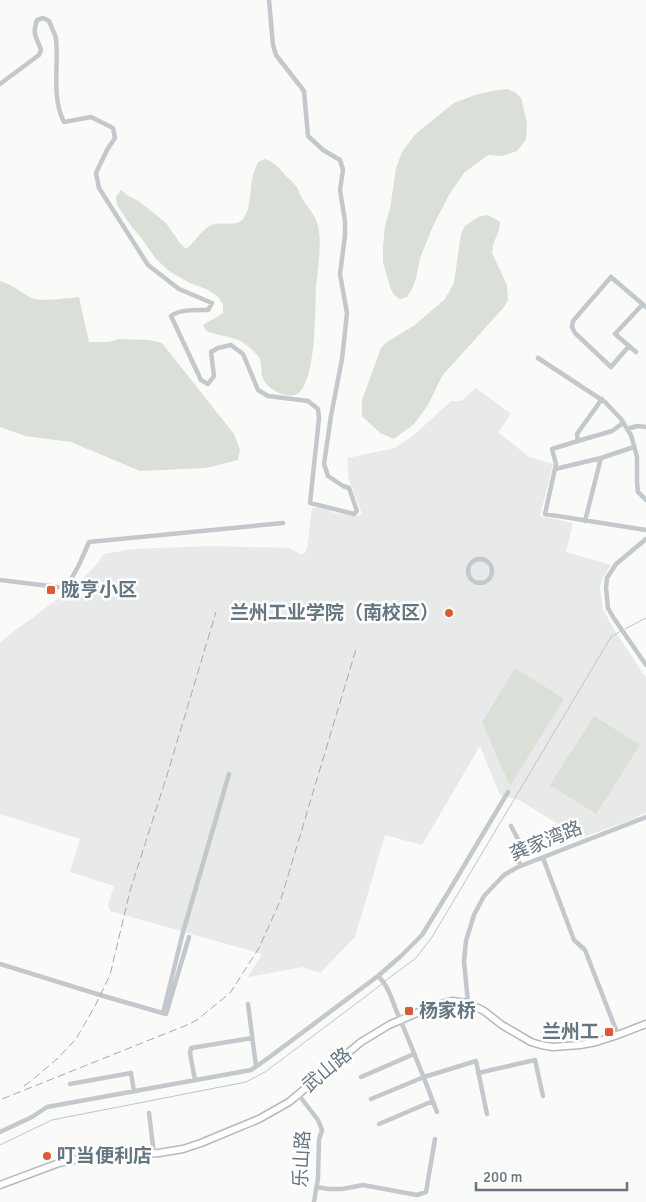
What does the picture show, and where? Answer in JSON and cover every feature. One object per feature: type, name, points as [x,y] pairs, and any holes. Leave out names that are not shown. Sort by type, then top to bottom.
[{"type":"main road","name":"武山路","points":[[0,1185],[59,1163],[84,1158],[154,1154],[183,1149],[201,1143],[259,1119],[288,1102],[361,1042],[400,1019],[452,1001],[468,1003]]},
{"type":"main road","points":[[468,1003],[484,1011],[517,1035],[541,1046],[580,1045],[596,1042],[646,1024]]},
{"type":"street","points":[[0,84],[39,55],[41,50],[34,34],[37,20],[43,18],[49,21],[56,38],[60,116],[64,122],[90,118],[114,128],[114,138],[96,173],[99,188],[148,265],[179,289],[212,303],[208,310],[175,312],[171,316],[201,380],[208,384],[214,376],[210,352],[231,345],[243,354],[258,390],[268,396],[308,401],[318,409],[319,418],[310,503],[354,514],[357,511],[349,488],[328,476],[324,464],[348,313],[340,274],[345,236],[345,221],[340,190],[343,170],[340,160],[323,150],[308,136],[304,91],[276,55],[273,45],[269,0]]},
{"type":"street","points":[[629,346],[612,366],[575,333],[572,327],[572,321],[611,277],[644,306],[615,334],[629,346],[636,352]]},
{"type":"street","points":[[538,358],[602,399],[623,423],[631,435],[637,457],[638,492],[646,500]]},
{"type":"street","points":[[578,441],[577,434],[602,399]]},
{"type":"street","points":[[623,423],[612,431],[552,449],[556,464],[545,514],[646,530]]},
{"type":"street","points":[[627,429],[637,426],[646,427]]},
{"type":"street","points":[[555,469],[601,458],[634,447]]},
{"type":"street","points":[[585,521],[601,458]]},
{"type":"street","points":[[0,580],[66,588],[89,542],[284,523]]},
{"type":"street","points":[[646,540],[616,564],[607,578],[606,588],[608,608],[646,666]]},
{"type":"street","points":[[482,559],[490,564],[490,578],[486,581],[477,583],[470,578],[468,568],[473,561],[482,559]]},
{"type":"street","points":[[163,1013],[183,932],[228,774]]},
{"type":"street","points":[[0,1132],[47,1108],[251,1070],[380,977],[422,935],[508,792]]},
{"type":"street","name":"龚家湾路","points":[[468,1003],[464,961],[466,941],[474,915],[484,896],[504,875],[520,866],[646,817]]},
{"type":"street","points":[[511,826],[520,843],[515,854],[520,866]]},
{"type":"street","points":[[543,858],[574,940],[585,950],[618,1035]]},
{"type":"street","points":[[0,964],[166,1014],[189,937]]},
{"type":"street","points":[[380,977],[389,992],[437,1112]]},
{"type":"street","points":[[248,1004],[256,1066]]},
{"type":"street","points":[[196,1080],[190,1053],[191,1048],[252,1038]]},
{"type":"street","points":[[361,1077],[414,1054]]},
{"type":"street","points":[[478,1073],[535,1060],[543,1096]]},
{"type":"street","points":[[371,1099],[424,1077],[476,1061],[487,1114]]},
{"type":"street","points":[[70,1084],[131,1073],[134,1091]]},
{"type":"street","name":"乐山路","points":[[298,1094],[318,1120],[322,1130],[319,1140],[319,1168],[314,1202]]},
{"type":"street","points":[[379,1124],[433,1101]]},
{"type":"street","points":[[149,1112],[154,1154]]},
{"type":"street","points":[[317,1187],[342,1189],[363,1185],[417,1195],[426,1192],[435,1139]]},
{"type":"shaded area","points":[[507,89],[515,92],[521,98],[527,122],[526,139],[517,151],[502,156],[488,155],[464,173],[449,195],[433,226],[420,258],[412,289],[407,297],[400,299],[394,295],[390,287],[383,262],[383,247],[385,225],[390,209],[396,168],[402,152],[419,131],[454,103],[475,95]]},
{"type":"shaded area","points":[[265,159],[272,162],[296,186],[316,219],[320,240],[311,363],[302,389],[291,396],[277,392],[265,383],[259,357],[247,345],[235,339],[206,331],[203,325],[223,313],[223,305],[219,298],[206,289],[190,283],[169,271],[156,259],[117,205],[116,197],[121,190],[140,202],[166,223],[186,249],[211,225],[234,223],[244,218],[247,213],[254,171],[258,162]]},
{"type":"shaded area","points":[[486,215],[500,222],[492,253],[507,285],[508,300],[504,307],[442,376],[428,405],[414,424],[394,439],[380,433],[362,416],[362,400],[381,348],[387,342],[415,325],[445,299],[454,283],[461,234],[465,226],[478,217]]},
{"type":"shaded area","points":[[0,281],[36,299],[79,297],[89,342],[109,342],[119,339],[149,340],[162,343],[234,434],[240,450],[238,460],[206,468],[140,471],[71,442],[25,436],[0,427]]},
{"type":"shaded area","points":[[476,388],[511,414],[498,432],[529,457],[553,464],[540,516],[573,523],[566,552],[611,565],[602,579],[600,589],[603,609],[646,678],[646,812],[636,818],[581,838],[519,800],[500,795],[480,746],[422,845],[385,835],[355,937],[320,973],[303,967],[248,977],[262,954],[110,911],[108,905],[114,886],[70,872],[80,839],[0,814],[0,642],[79,583],[104,554],[133,549],[210,546],[289,548],[300,554],[305,553],[312,508],[322,508],[335,513],[356,516],[362,514],[349,480],[347,458],[395,448],[415,434],[451,401],[461,401]]},
{"type":"shaded area","points":[[515,668],[564,699],[510,786],[482,722]]},
{"type":"shaded area","points":[[594,716],[640,745],[596,814],[550,785]]},
{"type":"waterway","points":[[625,629],[646,618]]},
{"type":"waterway","points":[[385,981],[416,958],[432,937],[611,637],[621,631]]},
{"type":"waterway","points":[[0,1145],[52,1120],[246,1082],[265,1072],[382,984]]},
{"type":"railway","points":[[24,1086],[57,1059],[76,1039],[110,975],[130,891],[216,612]]},
{"type":"railway","points":[[2,1099],[187,1025],[197,1020],[230,993],[259,948],[281,899],[357,646]]},
{"type":"place","name":"陇亨小区","points":[[51,590]]},
{"type":"place","name":"兰州工业学院（南校区）","points":[[449,613]]},
{"type":"place","name":"杨家桥","points":[[409,1011]]},
{"type":"place","name":"兰州工","points":[[609,1032]]},
{"type":"place","name":"叮当便利店","points":[[47,1156]]}]
